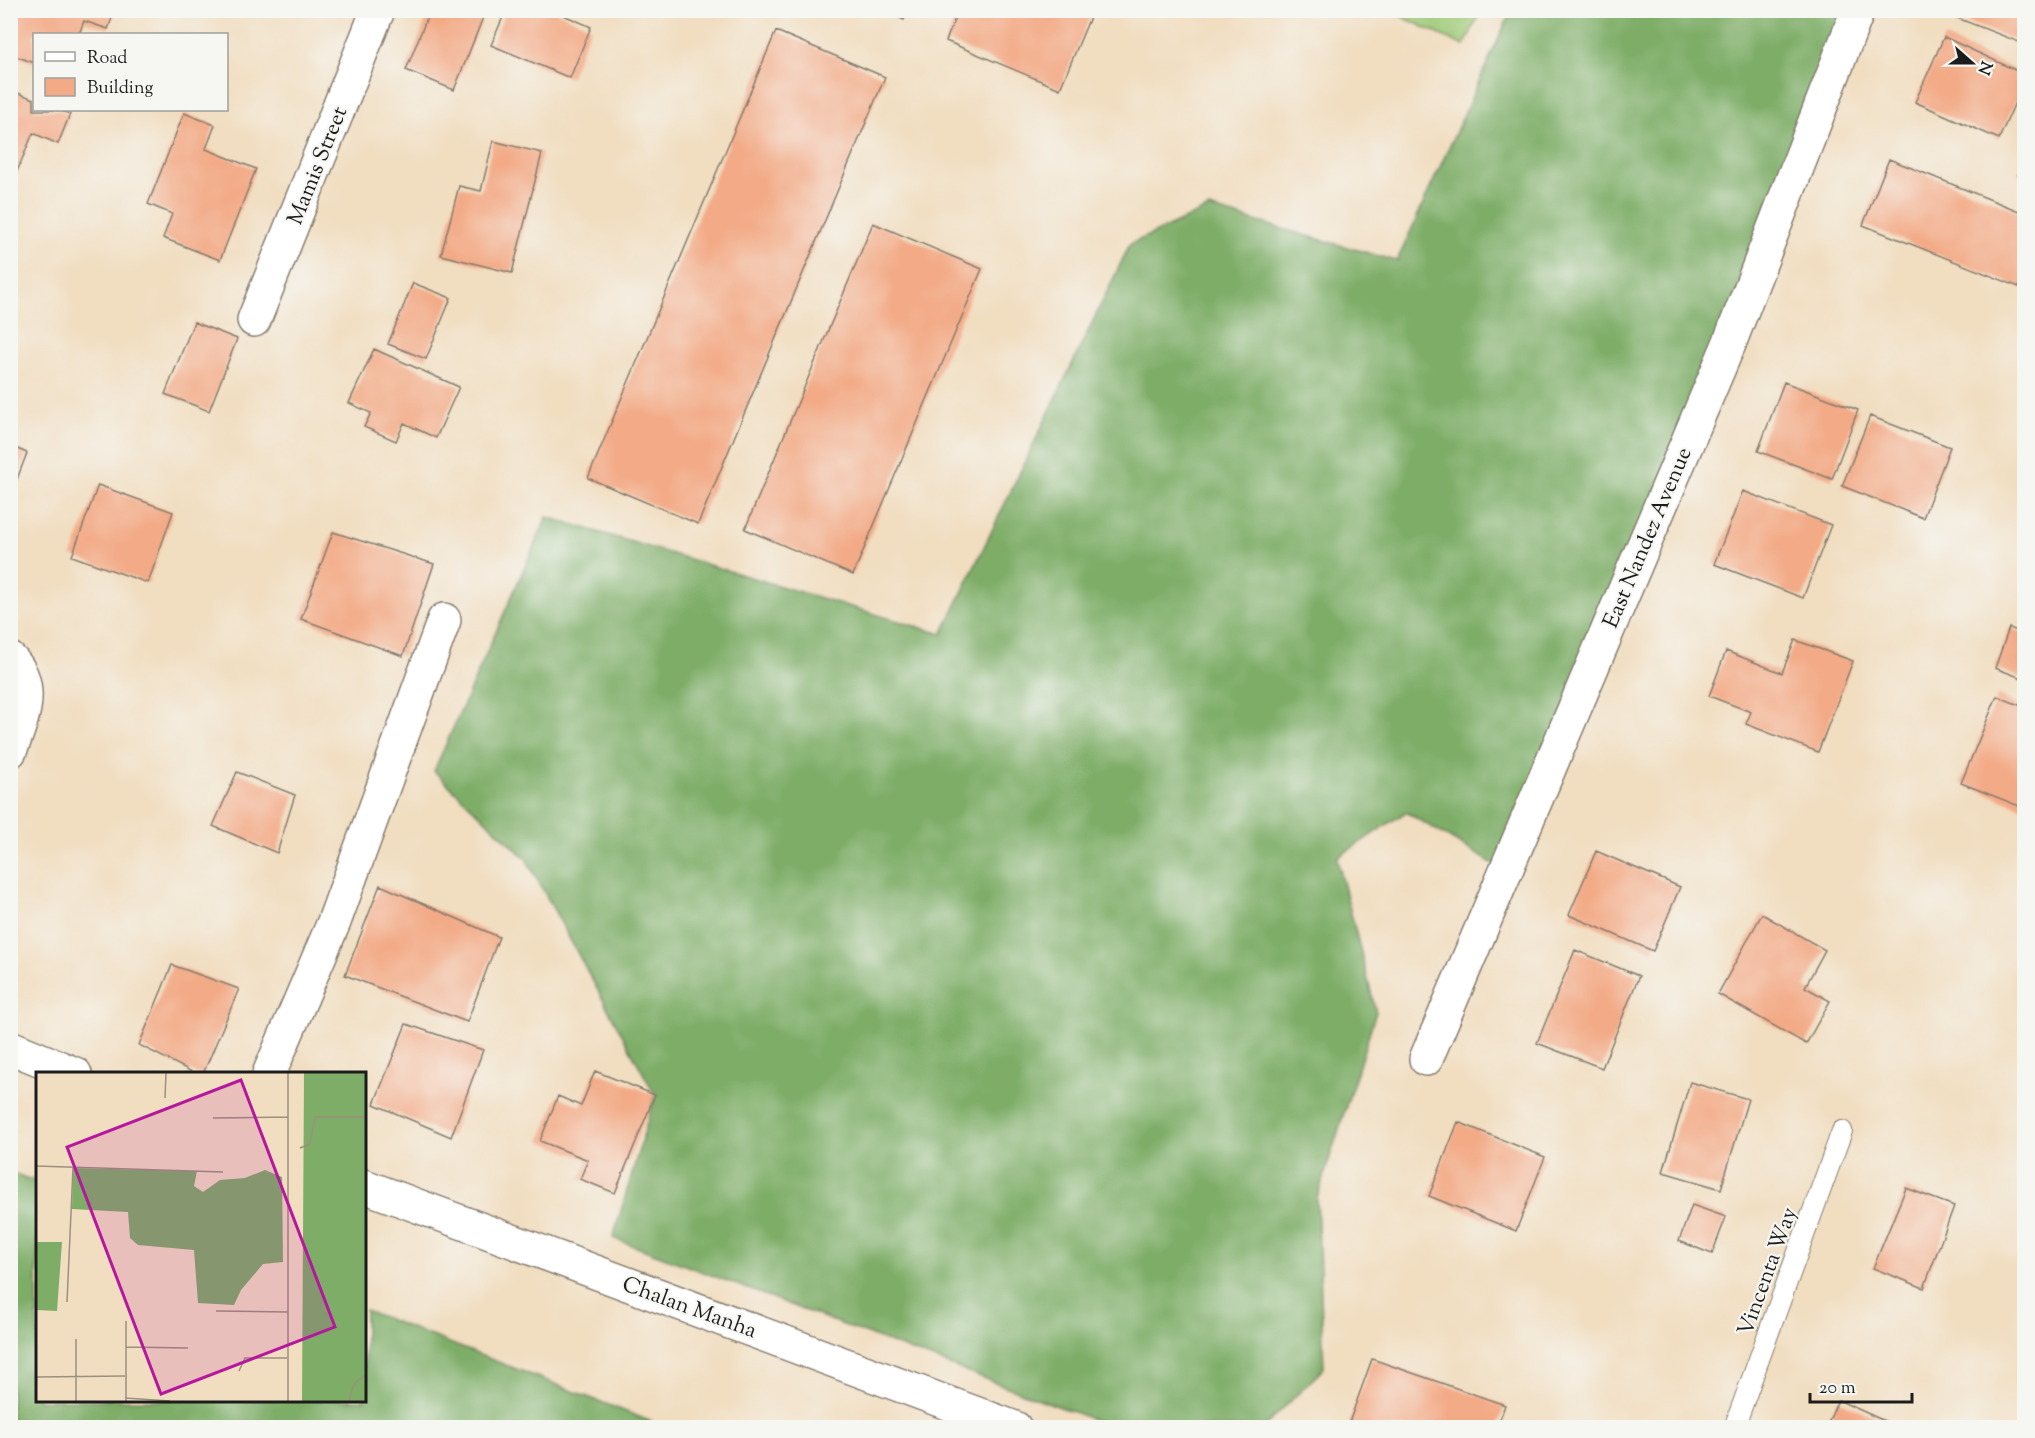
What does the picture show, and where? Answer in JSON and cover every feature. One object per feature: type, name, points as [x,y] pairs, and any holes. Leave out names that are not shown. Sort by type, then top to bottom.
[{"type":"street","name":"Mamis Street","points":[[254,320],[378,10]]},
{"type":"street","name":"East Nandez Avenue","points":[[1425,1059],[1729,344],[1858,10]]},
{"type":"street","points":[[270,1072],[334,922],[444,620]]},
{"type":"street","points":[[10,660],[25,677],[25,704],[10,752]]},
{"type":"street","points":[[10,1047],[70,1072]]},
{"type":"street","name":"Chalan Manha","points":[[366,1187],[1015,1428]]},
{"type":"lane","name":"Vincenta Way","points":[[1734,1428],[1842,1131]]},
{"type":"green space","points":[[1390,11],[1481,11],[1464,46]]},
{"type":"green space","points":[[1511,11],[1856,11],[1505,871],[1406,812],[1337,858],[1376,1012],[1317,1198],[1324,1368],[1264,1427],[1113,1427],[613,1238],[655,1095],[526,859],[434,771],[547,517],[942,634],[1130,244],[1209,208],[1397,261]]},
{"type":"green space","points":[[10,1172],[36,1182],[36,1402],[366,1402],[366,1310],[665,1427],[11,1427]]},
{"type":"building","points":[[13,10],[115,10],[108,29],[84,21],[79,33],[33,33],[33,63],[10,54],[10,17]]},
{"type":"building","points":[[430,10],[486,10],[454,90],[406,70]]},
{"type":"building","points":[[506,10],[552,10],[591,27],[570,78],[491,45]]},
{"type":"building","points":[[881,10],[908,10],[904,20]]},
{"type":"building","points":[[958,10],[1093,10],[1060,89],[946,41]]},
{"type":"building","points":[[2024,10],[2024,44],[1939,11]]},
{"type":"building","points":[[776,31],[885,77],[698,524],[588,478]]},
{"type":"building","points":[[1944,37],[2024,74],[2024,82],[1999,139],[1915,102]]},
{"type":"building","points":[[10,90],[33,99],[33,111],[62,111],[70,114],[58,144],[33,133],[11,186]]},
{"type":"building","points":[[184,113],[215,125],[206,149],[256,169],[220,260],[163,238],[172,214],[148,204]]},
{"type":"building","points":[[493,141],[542,153],[512,273],[441,255],[459,186],[481,191]]},
{"type":"building","points":[[2024,158],[2024,177],[2018,175]]},
{"type":"building","points":[[1889,159],[2024,213],[2024,289],[1863,225]]},
{"type":"building","points":[[873,223],[982,269],[853,575],[745,529]]},
{"type":"building","points":[[413,283],[451,298],[426,359],[388,344]]},
{"type":"building","points":[[194,322],[237,339],[209,411],[165,394]]},
{"type":"building","points":[[374,349],[459,387],[436,438],[404,423],[396,441],[364,427],[371,413],[349,403]]},
{"type":"building","points":[[1784,382],[1858,410],[1832,479],[1758,451]]},
{"type":"building","points":[[1870,416],[1950,447],[1923,518],[1842,486]]},
{"type":"building","points":[[10,446],[27,453],[11,495],[10,495]]},
{"type":"building","points":[[98,485],[173,512],[148,583],[72,556]]},
{"type":"building","points":[[1743,491],[1831,525],[1803,598],[1714,564]]},
{"type":"building","points":[[333,532],[434,564],[403,656],[301,619]]},
{"type":"building","points":[[2009,628],[2024,633],[2024,679],[1995,668]]},
{"type":"building","points":[[1795,640],[1853,661],[1818,752],[1746,724],[1751,712],[1709,696],[1726,651],[1782,673]]},
{"type":"building","points":[[1997,696],[2024,707],[2024,808],[1961,783]]},
{"type":"building","points":[[237,772],[295,795],[277,853],[213,826]]},
{"type":"building","points":[[1596,851],[1680,887],[1653,951],[1569,915]]},
{"type":"building","points":[[380,885],[499,937],[467,1022],[345,975]]},
{"type":"building","points":[[1762,914],[1825,950],[1805,987],[1830,1001],[1806,1044],[1718,994]]},
{"type":"building","points":[[1575,950],[1639,976],[1602,1068],[1537,1043]]},
{"type":"building","points":[[172,965],[239,989],[204,1072],[192,1072],[139,1045]]},
{"type":"building","points":[[406,1024],[483,1050],[451,1137],[374,1104]]},
{"type":"building","points":[[595,1071],[655,1095],[615,1193],[580,1179],[588,1160],[540,1141],[558,1096],[581,1106]]},
{"type":"building","points":[[1690,1082],[1748,1099],[1721,1189],[1663,1172]]},
{"type":"building","points":[[1458,1122],[1545,1157],[1516,1231],[1429,1196]]},
{"type":"building","points":[[1906,1188],[1954,1206],[1924,1288],[1873,1268]]},
{"type":"building","points":[[1692,1205],[1726,1217],[1712,1254],[1679,1241]]},
{"type":"building","points":[[1372,1359],[1505,1405],[1497,1428],[1347,1428]]},
{"type":"building","points":[[1838,1400],[1900,1428],[1826,1428]]}]
